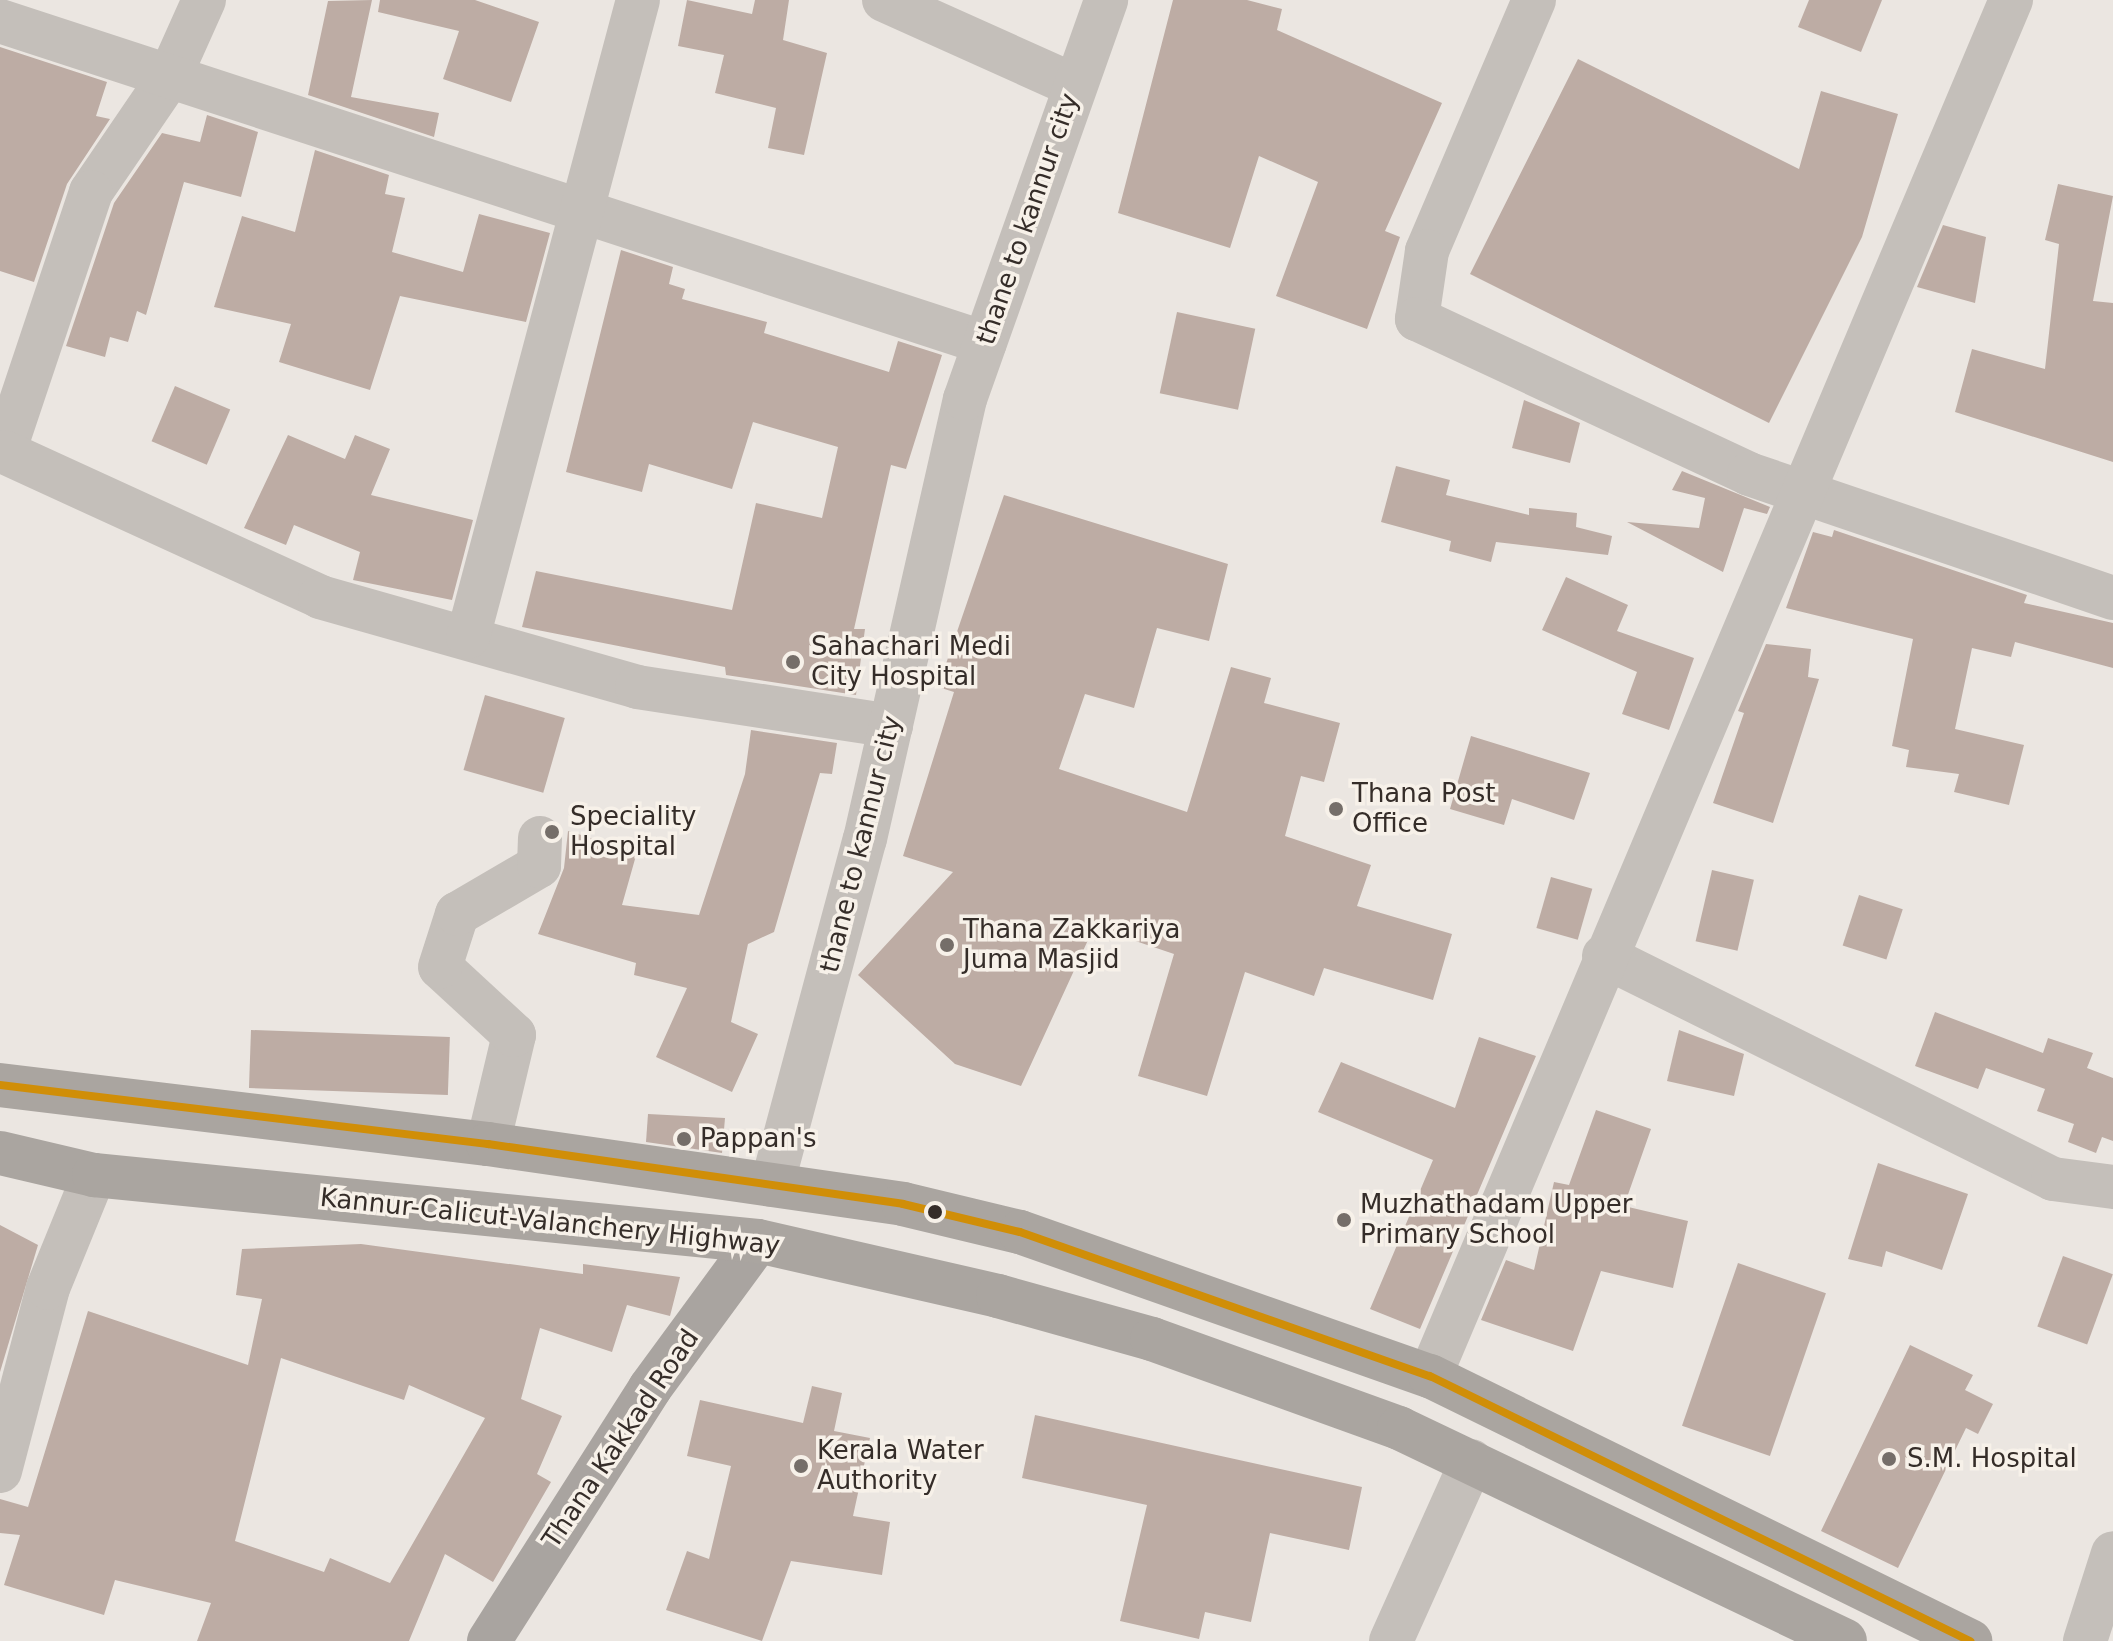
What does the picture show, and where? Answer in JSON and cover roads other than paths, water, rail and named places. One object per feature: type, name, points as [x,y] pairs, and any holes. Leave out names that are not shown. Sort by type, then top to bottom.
[{"type":"highway","points":[[0,1085],[488,1144],[772,1185],[1020,1232],[1430,1376],[1970,1641]]},
{"type":"highway","name":"Kannur-Calicut-Valanchery Highway","points":[[0,1153],[94,1175],[758,1241],[1152,1339],[1399,1428],[1845,1641]]},
{"type":"highway","points":[[758,1241],[772,1185]]},
{"type":"main road","name":"Thana Kakkad Road","points":[[489,1641],[650,1388],[758,1241]]},
{"type":"street","points":[[204,0],[170,76],[91,192],[4,452],[320,597],[637,687],[891,726]]},
{"type":"street","points":[[468,637],[638,0]]},
{"type":"street","points":[[884,0],[1075,86]]},
{"type":"street","name":"thane to kannur city","points":[[772,1185],[891,726],[965,399],[1106,0]]},
{"type":"street","points":[[1534,0],[1427,251],[1417,319],[1803,493],[2113,598]]},
{"type":"street","points":[[1430,1376],[1604,956],[2011,0]]},
{"type":"street","points":[[0,21],[985,343]]},
{"type":"street","points":[[488,1144],[514,1035],[440,967],[457,914],[539,866],[540,838]]},
{"type":"street","points":[[1604,956],[2053,1179],[2113,1187]]},
{"type":"street","points":[[0,1471],[48,1288],[94,1175]]},
{"type":"street","points":[[1391,1641],[1472,1461]]},
{"type":"street","points":[[2085,1641],[2113,1553]]},
{"type":"place","name":"Sahachari Medi City Hospital","points":[[793,662]]},
{"type":"place","name":"Thana Post Office","points":[[1336,809]]},
{"type":"place","name":"Speciality Hospital","points":[[552,832]]},
{"type":"place","name":"Thana Zakkariya Juma Masjid","points":[[947,945]]},
{"type":"place","name":"Pappan's","points":[[684,1139]]},
{"type":"place","name":"Muzhathadam Upper Primary School","points":[[1344,1220]]},
{"type":"place","name":"S.M. Hospital","points":[[1889,1459]]},
{"type":"place","name":"Kerala Water Authority","points":[[801,1466]]}]
